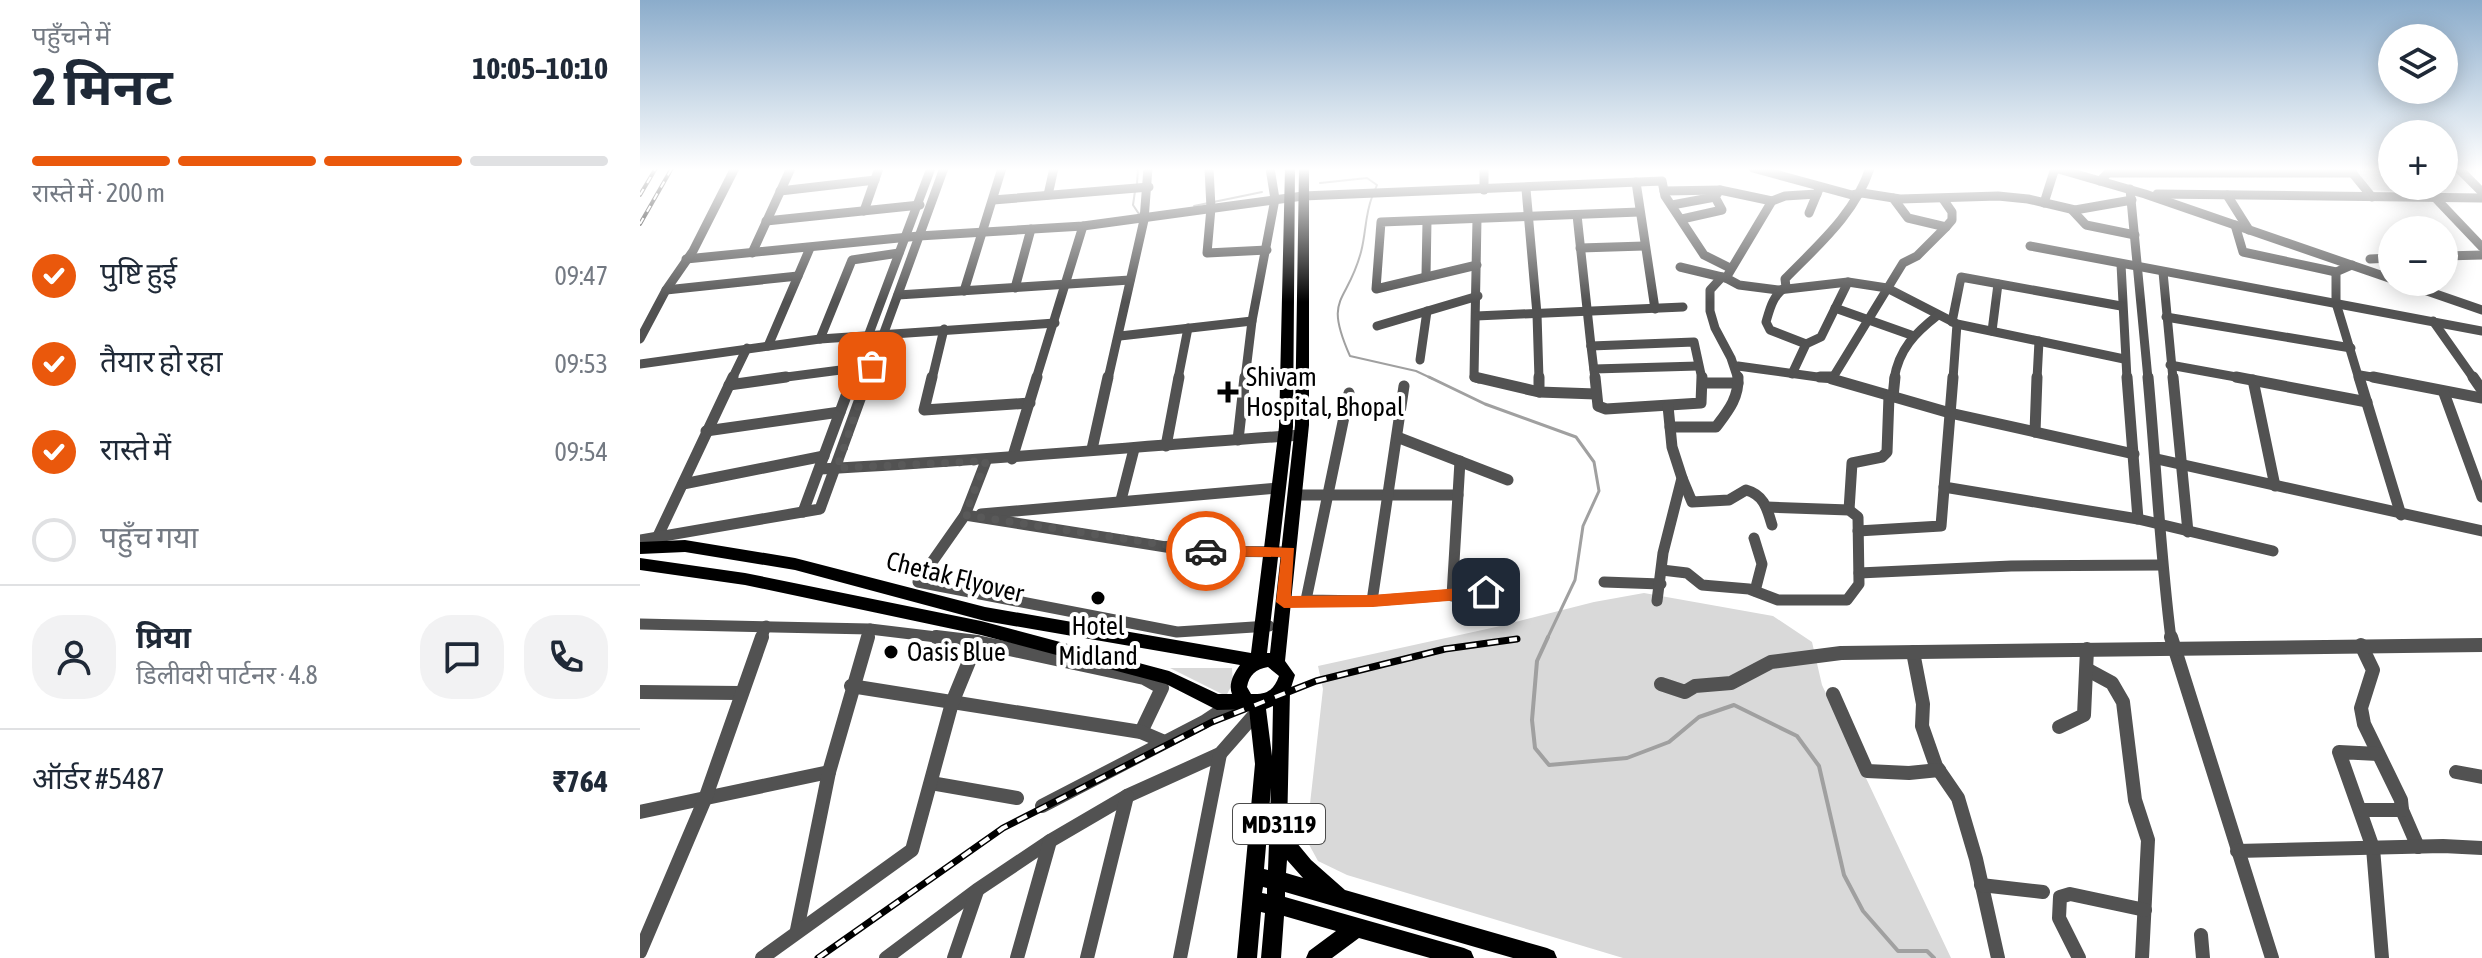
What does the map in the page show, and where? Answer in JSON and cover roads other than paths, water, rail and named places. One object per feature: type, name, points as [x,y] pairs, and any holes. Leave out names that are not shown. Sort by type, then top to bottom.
[{"type":"main road","points":[[1258,661],[1284,436],[1289,213]]},
{"type":"main road","points":[[1277,663],[1302,435],[1290,213]]},
{"type":"main road","name":"Chetak Flyover","points":[[640,548],[685,546],[795,564],[981,628],[1258,661]]},
{"type":"main road","name":"Chetak Flyover","points":[[640,564],[745,579],[981,628],[1169,678],[1217,702],[1248,705]]},
{"type":"main road","points":[[1258,661],[1277,663],[1287,675],[1282,691],[1266,702],[1248,705],[1241,696],[1239,680],[1243,672],[1258,661]]},
{"type":"main road","name":"MD3119","points":[[1271,958],[1279,835],[1282,691]]},
{"type":"main road","name":"MD3119","points":[[1247,958],[1264,764],[1248,705]]},
{"type":"main road","points":[[1279,835],[1304,867],[1346,900]]},
{"type":"main road","points":[[1254,877],[1277,880],[1547,958]]},
{"type":"main road","points":[[1252,902],[1275,904],[1464,958]]},
{"type":"main road","points":[[1316,958],[1356,928]]},
{"type":"street","points":[[640,339],[712,213]]},
{"type":"street","points":[[752,253],[770,213]]},
{"type":"street","points":[[766,221],[847,213]]},
{"type":"street","points":[[803,512],[914,213]]},
{"type":"street","points":[[640,540],[820,509],[928,213]]},
{"type":"street","points":[[964,291],[988,213]]},
{"type":"street","points":[[686,259],[919,236],[1083,226],[1167,213]]},
{"type":"street","points":[[1211,213],[1207,253],[1267,250]]},
{"type":"street","points":[[1238,440],[1252,321],[1267,250],[1283,213]]},
{"type":"street","points":[[1527,213],[1537,314],[1539,392]]},
{"type":"street","points":[[1477,265],[1376,289],[1381,222],[1624,213]]},
{"type":"street","points":[[1639,213],[1655,309]]},
{"type":"street","points":[[1678,213],[1704,255],[1742,285],[1778,290],[1848,282],[1887,288],[1955,323],[2124,359]]},
{"type":"street","points":[[1682,219],[1710,213]]},
{"type":"street","points":[[1670,427],[1716,427],[1731,410],[1738,383],[1738,366],[1717,335],[1710,290],[1726,274],[1765,213]]},
{"type":"street","points":[[1806,344],[1770,330],[1766,322],[1778,290],[1786,287],[1785,279],[1846,213]]},
{"type":"street","points":[[1904,213],[1908,218],[1946,227]]},
{"type":"street","points":[[1839,381],[1903,263],[1917,256],[1923,246],[1946,227],[1952,220],[1952,213]]},
{"type":"street","points":[[2075,213],[2086,225],[2135,235]]},
{"type":"street","points":[[2133,213],[2157,459],[2162,565],[2172,647],[2272,958]]},
{"type":"street","points":[[2199,213],[2378,274]]},
{"type":"street","points":[[2238,213],[2249,230]]},
{"type":"street","points":[[2453,213],[2482,247]]},
{"type":"street","points":[[2456,213],[2482,237]]},
{"type":"street","points":[[1092,449],[1145,215]]},
{"type":"street","points":[[1577,215],[1596,394],[1598,406],[1606,409],[1699,405],[1703,383],[1694,342],[1591,346]]},
{"type":"street","points":[[1477,219],[1478,296],[1474,377],[1539,392],[1596,394]]},
{"type":"street","points":[[1426,276],[1427,221]]},
{"type":"street","points":[[2235,225],[2243,252],[2336,272],[2352,265]]},
{"type":"street","points":[[1012,459],[1083,226]]},
{"type":"street","points":[[1015,288],[1031,229]]},
{"type":"street","points":[[1580,248],[1644,246]]},
{"type":"street","points":[[2030,246],[2482,331]]},
{"type":"street","points":[[768,346],[810,248]]},
{"type":"street","points":[[820,339],[852,260],[899,253]]},
{"type":"street","points":[[2458,256],[2482,255]]},
{"type":"street","points":[[2370,259],[2378,259]]},
{"type":"street","points":[[2121,264],[2124,359],[2138,519]]},
{"type":"street","points":[[1680,267],[1726,274]]},
{"type":"street","points":[[2163,272],[2188,532]]},
{"type":"street","points":[[2336,272],[2336,303],[2401,515]]},
{"type":"street","points":[[666,290],[798,276]]},
{"type":"street","points":[[1858,531],[1941,526],[1955,323],[1951,307],[1959,293],[1961,277],[2121,306]]},
{"type":"street","points":[[898,295],[1130,280]]},
{"type":"street","points":[[1792,374],[1806,344],[1821,337],[1848,282]]},
{"type":"street","points":[[1992,331],[1998,284]]},
{"type":"street","points":[[1377,326],[1478,296]]},
{"type":"street","points":[[2442,296],[2482,310]]},
{"type":"street","points":[[1476,316],[1683,307]]},
{"type":"street","points":[[1835,308],[1911,335]]},
{"type":"street","points":[[1420,360],[1427,311]]},
{"type":"street","points":[[1849,510],[1852,463],[1882,457],[1887,452],[1896,363],[1911,335],[1938,315]]},
{"type":"street","points":[[2166,317],[2351,348]]},
{"type":"street","points":[[1120,336],[1252,321]]},
{"type":"street","points":[[2433,321],[2482,390]]},
{"type":"street","points":[[640,364],[869,334],[1055,323]]},
{"type":"street","points":[[1166,446],[1188,328]]},
{"type":"street","points":[[944,329],[924,410],[1030,403]]},
{"type":"street","points":[[2035,432],[2039,341]]},
{"type":"street","points":[[657,538],[747,348]]},
{"type":"street","points":[[2170,365],[2367,402]]},
{"type":"street","points":[[1594,369],[1698,366]]},
{"type":"street","points":[[1738,366],[1839,381],[1950,413],[2134,454]]},
{"type":"street","points":[[729,385],[856,368]]},
{"type":"street","points":[[2360,375],[2482,398]]},
{"type":"street","points":[[2253,380],[2275,486]]},
{"type":"street","points":[[1703,383],[1738,383]]},
{"type":"street","points":[[1372,601],[1404,386]]},
{"type":"street","points":[[1306,600],[1349,393]]},
{"type":"street","points":[[2444,393],[2477,469],[2482,497]]},
{"type":"street","points":[[1668,406],[1681,476],[1692,502],[1729,500],[1746,490],[1757,492],[1767,507],[1772,525]]},
{"type":"street","points":[[706,431],[840,412]]},
{"type":"street","points":[[820,469],[986,461],[1092,449],[1134,449],[1302,435]]},
{"type":"street","points":[[1397,437],[1508,480]]},
{"type":"street","points":[[1121,500],[1134,449]]},
{"type":"street","points":[[683,484],[824,456]]},
{"type":"street","points":[[2157,459],[2482,531]]},
{"type":"street","points":[[986,461],[965,515],[918,582],[1177,632],[1281,624]]},
{"type":"street","points":[[1452,596],[1460,461]]},
{"type":"street","points":[[1657,601],[1663,553],[1681,476]]},
{"type":"street","points":[[1944,487],[2138,519],[2273,551]]},
{"type":"street","points":[[965,515],[1278,488]]},
{"type":"street","points":[[1295,495],[1458,495]]},
{"type":"street","points":[[1662,570],[1687,573],[1702,585],[1764,595],[1845,601],[1859,584],[1858,517],[1849,510],[1767,507]]},
{"type":"street","points":[[965,515],[1191,551],[1289,552]]},
{"type":"street","points":[[1754,538],[1762,564],[1764,595]]},
{"type":"street","points":[[1859,573],[2011,566],[2162,565]]},
{"type":"street","points":[[1604,582],[1661,584]]},
{"type":"street","points":[[1284,602],[1372,601],[1486,592]]},
{"type":"street","points":[[640,624],[981,628],[1144,678],[1162,688],[1141,732]]},
{"type":"street","points":[[640,952],[705,799],[766,626]]},
{"type":"street","points":[[762,958],[912,850],[952,703],[981,628]]},
{"type":"street","points":[[797,930],[829,772],[851,686],[870,629]]},
{"type":"street","points":[[2361,645],[2373,670],[2361,708],[2418,847]]},
{"type":"street","points":[[1661,684],[1681,693],[1695,686],[1731,683],[1771,662],[1841,653],[2482,645]]},
{"type":"street","points":[[2059,727],[2084,715],[2087,649]]},
{"type":"street","points":[[1913,652],[1923,704],[1922,726],[1939,770],[1958,798],[1998,958]]},
{"type":"street","points":[[2088,670],[2112,683],[2123,702],[2135,800],[2148,840],[2142,958]]},
{"type":"street","points":[[851,686],[1141,732],[1162,741]]},
{"type":"street","points":[[642,696],[740,693]]},
{"type":"street","points":[[1833,694],[1867,771],[1909,773],[1939,770]]},
{"type":"street","points":[[1042,806],[1162,741],[1248,705]]},
{"type":"street","points":[[1180,958],[1220,754],[1248,705]]},
{"type":"street","points":[[2378,754],[2339,752],[2373,848],[2382,958]]},
{"type":"street","points":[[886,958],[901,952],[977,890],[1050,841],[1127,796],[1220,754]]},
{"type":"street","points":[[640,812],[829,772]]},
{"type":"street","points":[[2456,772],[2482,777]]},
{"type":"street","points":[[931,783],[1017,798]]},
{"type":"street","points":[[1087,958],[1127,796]]},
{"type":"street","points":[[2361,810],[2402,810]]},
{"type":"street","points":[[1017,958],[1050,841]]},
{"type":"street","points":[[2237,851],[2482,848]]},
{"type":"street","points":[[1981,885],[2043,892]]},
{"type":"street","points":[[954,958],[977,890]]},
{"type":"street","points":[[2079,958],[2059,918],[2060,897],[2070,894],[2145,910]]},
{"type":"street","points":[[2201,935],[2203,958]]},
{"type":"waterway","points":[[1138,213],[1142,213]]},
{"type":"waterway","points":[[1368,213],[1361,252],[1338,310],[1342,336],[1350,356],[1416,371],[1433,379]]},
{"type":"waterway","points":[[1429,377],[1485,404],[1576,437],[1594,462],[1599,491],[1583,526],[1575,580],[1547,639]]},
{"type":"waterway","points":[[1548,637],[1537,661],[1532,720],[1535,748],[1549,765],[1627,758],[1669,742],[1699,717],[1734,705],[1797,736],[1819,766],[1844,875],[1863,911],[1898,951],[1927,951],[1934,958]]},
{"type":"railway","points":[[640,224],[646,213]]},
{"type":"railway","points":[[818,958],[1003,828],[1212,722],[1316,681],[1445,649],[1517,639]]},
{"type":"place","name":"Shivam Hospital, Bhopal","points":[[1228,392]]},
{"type":"place","name":"Hotel Midland","points":[[1098,598]]},
{"type":"place","name":"Oasis Blue","points":[[891,652]]}]
